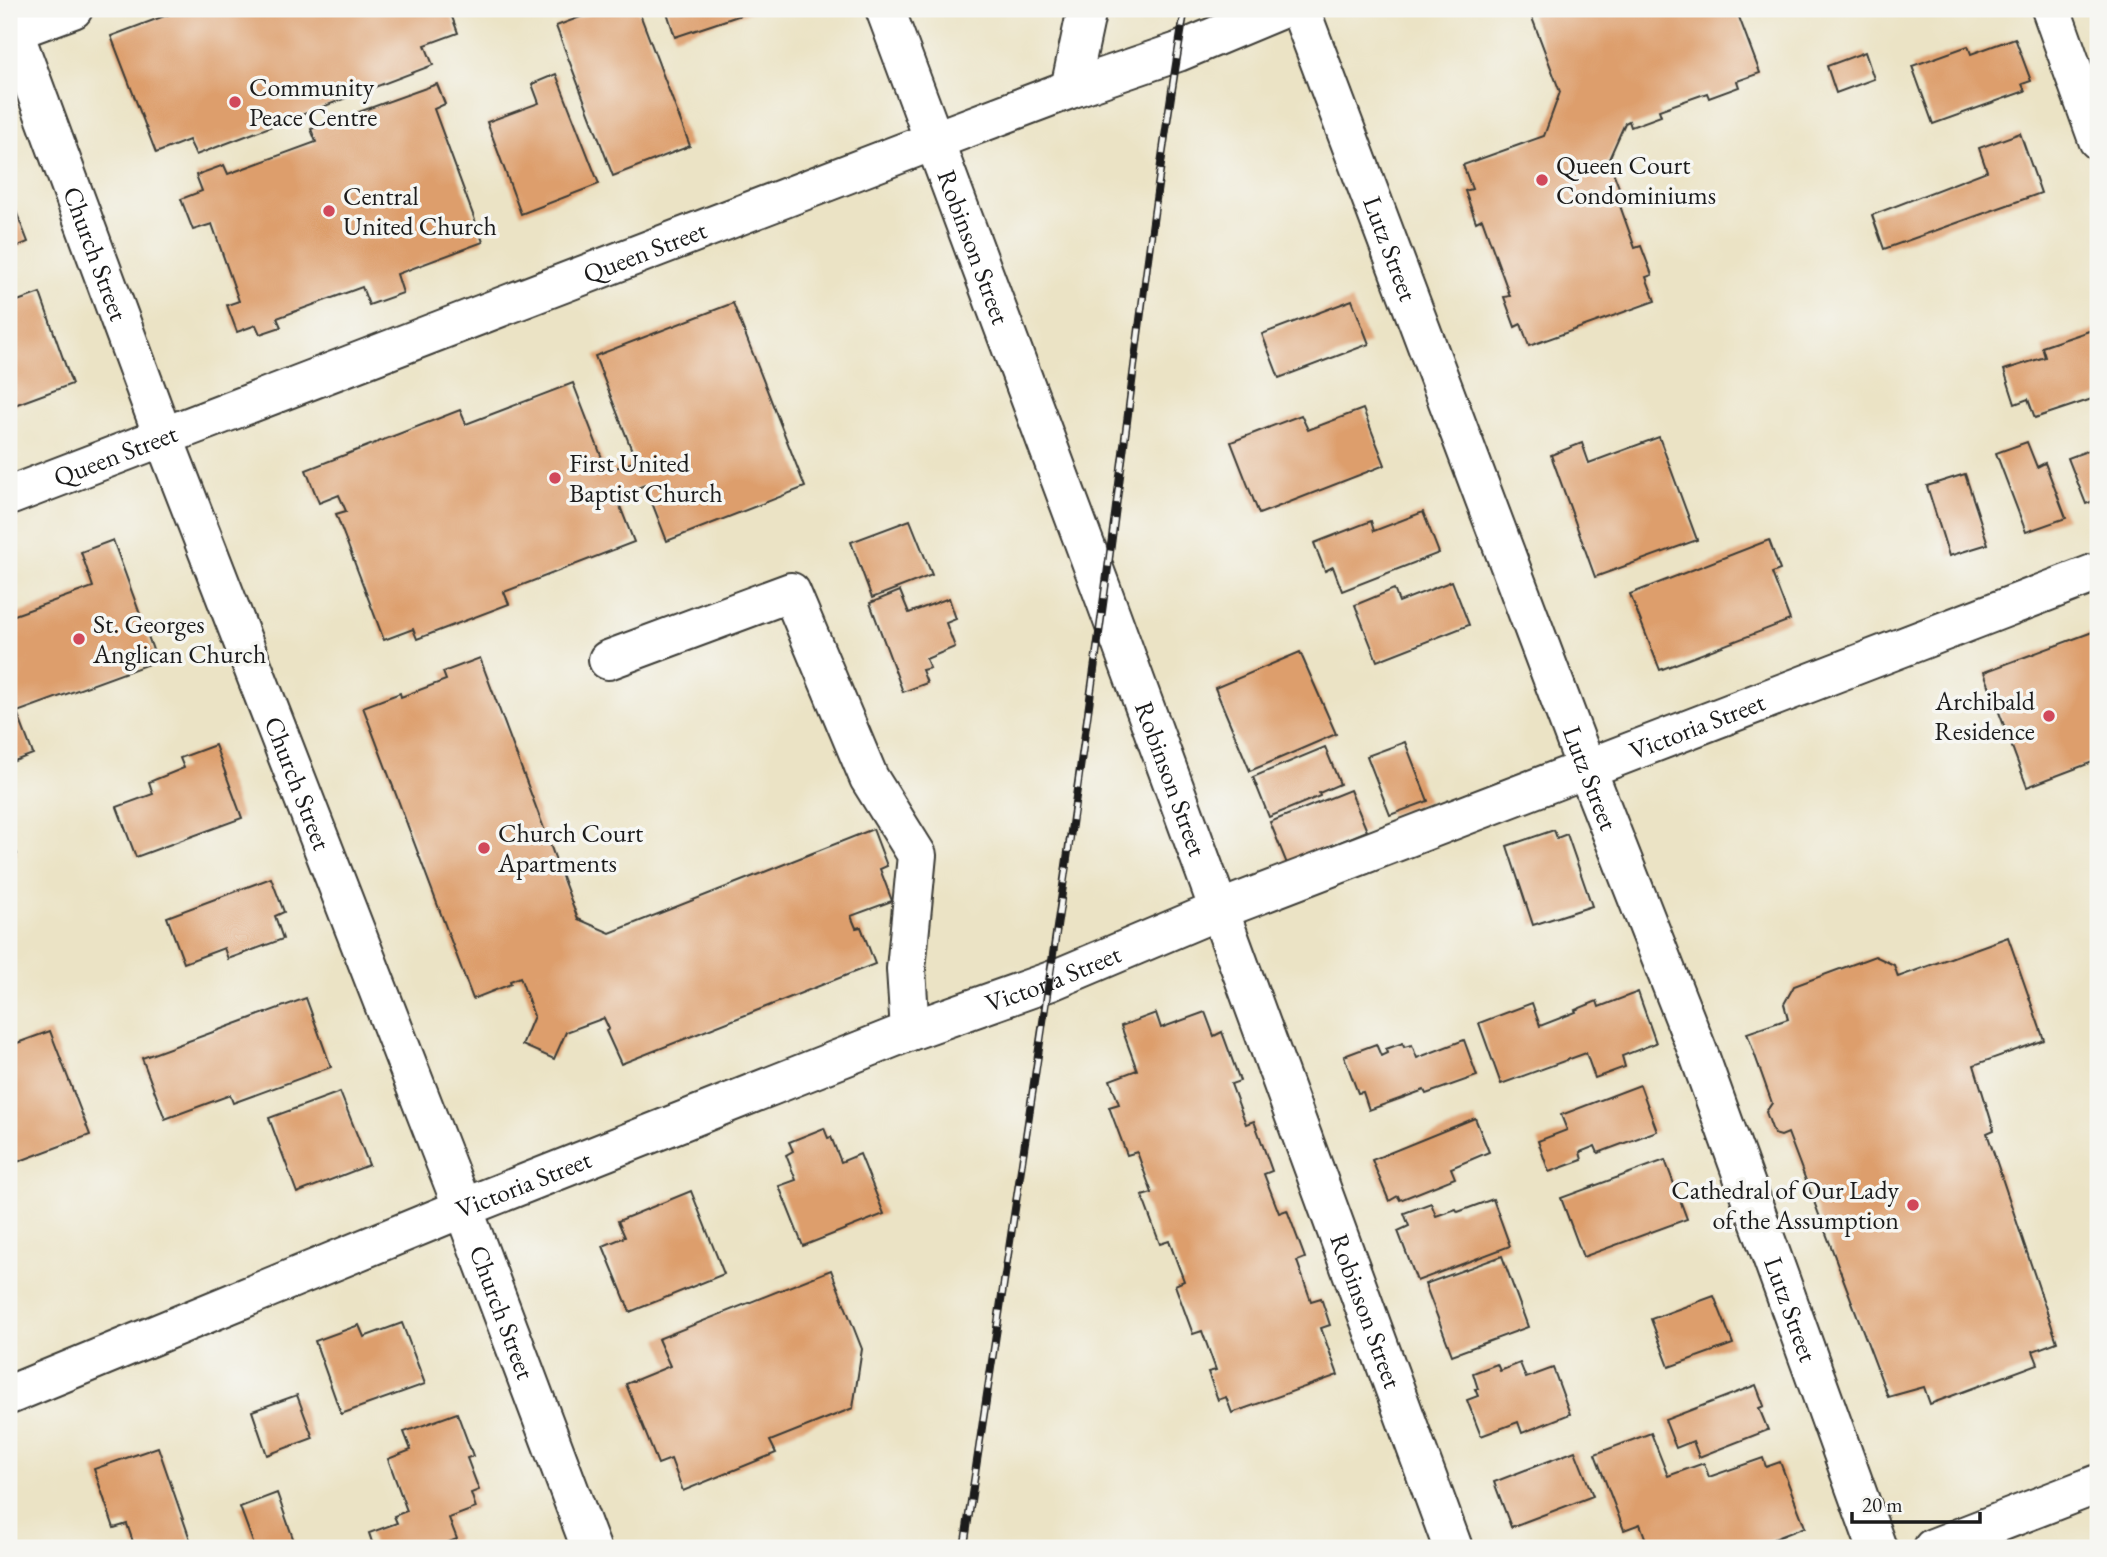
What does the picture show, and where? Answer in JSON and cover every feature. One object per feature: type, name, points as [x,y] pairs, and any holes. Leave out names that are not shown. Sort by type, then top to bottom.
[{"type":"street","points":[[11,25],[73,9]]},
{"type":"street","name":"Robinson Street","points":[[885,9],[1104,596],[1453,1548]]},
{"type":"street","points":[[1069,89],[1087,9]]},
{"type":"street","name":"Queen Street","points":[[9,496],[1069,89],[1178,52],[1281,9]]},
{"type":"street","name":"Lutz Street","points":[[1300,9],[1587,770],[1698,1052],[1877,1548]]},
{"type":"street","points":[[2050,9],[2098,140]]},
{"type":"street","name":"Church Street","points":[[11,25],[163,436],[463,1208],[591,1548]]},
{"type":"street","name":"Victoria Street","points":[[9,1395],[463,1208],[910,1031],[1051,981],[1219,910],[2098,572]]},
{"type":"street","points":[[608,660],[791,592],[869,778],[917,855],[906,969],[910,1031]]},
{"type":"street","points":[[1933,1548],[2098,1484]]},
{"type":"building","name":"Community Peace Centre","points":[[183,9],[449,9],[458,33],[425,45],[433,65],[196,155],[189,140],[156,153],[111,36]]},
{"type":"building","points":[[602,9],[638,9],[690,146],[613,176],[556,26]]},
{"type":"building","points":[[666,9],[759,9],[675,37]]},
{"type":"building","name":"Queen Court Condominiums","points":[[1548,9],[1736,9],[1760,73],[1737,81],[1739,87],[1709,98],[1707,93],[1659,110],[1661,116],[1631,127],[1629,121],[1625,123],[1605,168],[1612,169],[1623,198],[1618,200],[1635,248],[1641,246],[1652,275],[1646,277],[1655,301],[1529,346],[1521,324],[1515,327],[1504,297],[1510,296],[1482,219],[1476,222],[1465,191],[1472,189],[1463,165],[1544,136],[1560,92],[1531,15]]},
{"type":"building","points":[[2015,38],[2031,81],[2022,84],[2025,91],[1933,124],[1912,66],[1968,46],[1971,54]]},
{"type":"building","points":[[1865,52],[1874,79],[1836,93],[1827,66]]},
{"type":"building","points":[[556,74],[599,184],[521,214],[487,122],[539,103],[532,84]]},
{"type":"building","name":"Central United Church","points":[[437,84],[445,104],[434,109],[483,242],[397,274],[403,293],[369,305],[362,287],[277,318],[281,327],[260,334],[256,325],[237,332],[227,305],[239,301],[212,224],[193,230],[181,199],[202,191],[196,175],[224,165],[228,174],[316,142],[311,129]]},
{"type":"building","points":[[2020,133],[2041,193],[1884,249],[1872,215],[1987,171],[1979,148]]},
{"type":"building","points":[[9,193],[28,242],[9,250]]},
{"type":"building","points":[[40,293],[72,384],[9,407],[9,304]]},
{"type":"building","points":[[1352,300],[1369,344],[1279,378],[1262,334]]},
{"type":"building","name":"First United Baptist Church","points":[[733,303],[805,487],[667,541],[645,485],[616,496],[634,542],[504,592],[509,604],[417,639],[413,629],[384,640],[336,514],[346,511],[339,495],[319,503],[306,470],[460,410],[466,424],[573,383],[607,471],[636,461],[595,356]]},
{"type":"building","points":[[2098,328],[2098,397],[2035,418],[2028,399],[2015,404],[2004,370],[2045,357],[2042,347]]},
{"type":"building","points":[[1363,409],[1385,465],[1259,514],[1231,442],[1301,415],[1308,430]]},
{"type":"building","points":[[1659,437],[1697,540],[1595,577],[1551,455],[1582,443],[1589,463]]},
{"type":"building","points":[[2027,442],[2037,467],[2045,463],[2066,518],[2026,532],[1996,453]]},
{"type":"building","points":[[2098,447],[2098,499],[2086,504],[2068,458]]},
{"type":"building","points":[[1965,474],[1988,544],[1949,556],[1927,486]]},
{"type":"building","points":[[1423,512],[1439,553],[1342,591],[1333,567],[1325,571],[1314,543],[1371,521],[1374,531]]},
{"type":"building","points":[[910,520],[932,575],[872,598],[851,542]]},
{"type":"building","name":"St. Georges Anglican Church","points":[[113,540],[157,661],[17,712],[33,754],[9,763],[9,617],[93,587],[81,552]]},
{"type":"building","points":[[1769,540],[1780,570],[1772,573],[1790,620],[1660,670],[1630,594]]},
{"type":"building","points":[[1452,581],[1469,625],[1377,661],[1355,605],[1394,589],[1399,602]]},
{"type":"building","points":[[900,591],[909,613],[949,598],[956,619],[946,623],[955,647],[926,659],[930,668],[922,670],[927,683],[903,692],[870,603]]},
{"type":"building","name":"Archibald Residence","points":[[2098,630],[2098,760],[2027,787],[1984,672]]},
{"type":"building","points":[[1300,652],[1336,734],[1250,771],[1215,688]]},
{"type":"building","name":"Church Court Apartments","points":[[480,658],[578,919],[610,933],[873,829],[887,866],[880,869],[892,901],[851,916],[856,928],[861,927],[875,964],[621,1064],[606,1031],[609,1029],[604,1018],[566,1032],[554,1059],[522,1045],[534,1016],[520,977],[510,981],[511,984],[473,999],[363,707],[400,693],[401,697],[446,680],[443,672]]},
{"type":"building","points":[[1405,742],[1428,801],[1390,815],[1367,756]]},
{"type":"building","points":[[215,745],[242,818],[136,857],[117,807],[153,794],[149,782],[184,768],[180,758]]},
{"type":"building","points":[[1325,747],[1340,784],[1319,793],[1320,796],[1269,817],[1253,777]]},
{"type":"building","points":[[1350,790],[1367,831],[1287,864],[1270,822]]},
{"type":"building","points":[[1554,830],[1557,838],[1567,834],[1592,906],[1533,925],[1507,846]]},
{"type":"building","points":[[9,834],[17,854],[9,857]]},
{"type":"building","points":[[271,878],[284,912],[275,916],[283,939],[228,959],[224,948],[184,963],[167,917]]},
{"type":"building","name":"Cathedral of Our Lady of the Assumption","points":[[2008,937],[2044,1040],[1974,1065],[1994,1130],[1987,1133],[2057,1342],[2033,1351],[2038,1364],[1930,1404],[1924,1387],[1888,1397],[1788,1133],[1781,1136],[1774,1134],[1766,1112],[1772,1103],[1747,1033],[1788,1019],[1784,1004],[1794,986],[1875,956],[1894,965],[1898,977]]},
{"type":"building","points":[[1638,992],[1656,1043],[1622,1056],[1625,1067],[1595,1078],[1586,1053],[1501,1084],[1479,1023],[1532,1003],[1540,1026],[1597,1001],[1599,1007]]},
{"type":"building","points":[[306,998],[331,1067],[233,1103],[230,1095],[165,1119],[142,1058]]},
{"type":"building","points":[[1205,1012],[1214,1036],[1222,1032],[1240,1081],[1231,1084],[1246,1124],[1254,1121],[1272,1171],[1264,1174],[1279,1213],[1287,1210],[1305,1258],[1297,1261],[1311,1301],[1321,1298],[1330,1325],[1321,1328],[1338,1375],[1232,1413],[1226,1397],[1218,1400],[1208,1372],[1216,1370],[1202,1331],[1193,1334],[1175,1285],[1184,1281],[1169,1241],[1160,1244],[1142,1196],[1152,1193],[1137,1152],[1127,1155],[1109,1107],[1119,1104],[1110,1080],[1137,1070],[1121,1026],[1156,1013],[1161,1028]]},
{"type":"building","points":[[50,1031],[90,1135],[9,1165],[9,1046]]},
{"type":"building","points":[[1464,1040],[1477,1076],[1426,1094],[1424,1090],[1369,1110],[1363,1092],[1358,1093],[1344,1056],[1376,1044],[1381,1056],[1387,1053],[1386,1049],[1403,1043],[1404,1047],[1412,1045],[1417,1058]]},
{"type":"building","points":[[1640,1085],[1657,1131],[1598,1153],[1595,1146],[1580,1152],[1582,1160],[1549,1172],[1538,1141],[1567,1130],[1561,1115]]},
{"type":"building","points":[[340,1092],[369,1165],[297,1193],[269,1118]]},
{"type":"building","points":[[1475,1118],[1489,1152],[1451,1168],[1455,1178],[1400,1200],[1398,1196],[1389,1201],[1372,1160]]},
{"type":"building","points":[[824,1128],[828,1138],[831,1137],[841,1162],[860,1154],[884,1214],[803,1246],[779,1186],[796,1180],[786,1155],[793,1151],[789,1142]]},
{"type":"building","points":[[1665,1160],[1687,1219],[1583,1257],[1561,1198]]},
{"type":"building","points":[[691,1191],[724,1274],[630,1312],[603,1246],[625,1237],[618,1221]]},
{"type":"building","points":[[1493,1199],[1510,1246],[1417,1281],[1398,1231],[1409,1226],[1404,1213],[1431,1203],[1436,1216],[1456,1209],[1458,1212]]},
{"type":"building","points":[[1502,1256],[1528,1327],[1452,1355],[1425,1284]]},
{"type":"building","points":[[831,1270],[862,1349],[853,1408],[770,1441],[776,1453],[683,1491],[671,1459],[658,1464],[626,1384],[670,1366],[658,1339]]},
{"type":"building","points":[[1714,1296],[1733,1344],[1669,1367],[1651,1319]]},
{"type":"building","points":[[402,1323],[425,1384],[341,1414],[315,1341],[359,1325],[364,1337]]},
{"type":"building","points":[[1520,1363],[1526,1378],[1553,1368],[1570,1414],[1522,1433],[1518,1422],[1481,1436],[1467,1400],[1478,1396],[1473,1373],[1497,1364],[1500,1371]]},
{"type":"building","points":[[1756,1385],[1764,1406],[1759,1408],[1768,1430],[1699,1457],[1693,1441],[1676,1448],[1665,1420]]},
{"type":"building","points":[[297,1395],[313,1438],[267,1455],[252,1411]]},
{"type":"building","points":[[457,1413],[473,1456],[467,1458],[479,1490],[471,1493],[476,1508],[449,1518],[457,1539],[433,1548],[374,1548],[369,1533],[397,1523],[394,1516],[407,1511],[388,1459],[411,1450],[404,1432]]},
{"type":"building","points":[[1651,1433],[1668,1476],[1704,1463],[1709,1477],[1763,1458],[1766,1467],[1780,1462],[1805,1527],[1751,1548],[1649,1548],[1640,1524],[1624,1530],[1595,1454]]},
{"type":"building","points":[[158,1447],[193,1548],[135,1548],[127,1524],[114,1528],[94,1469]]},
{"type":"building","points":[[1575,1451],[1593,1496],[1511,1527],[1494,1482]]},
{"type":"building","points":[[277,1493],[294,1541],[273,1548],[255,1548],[240,1507]]},
{"type":"railway","points":[[964,1548],[1071,835],[1152,229],[1185,9]]},
{"type":"place","name":"Community Peace Centre","points":[[235,102]]},
{"type":"place","name":"Queen Court Condominiums","points":[[1542,180]]},
{"type":"place","name":"Central United Church","points":[[329,211]]},
{"type":"place","name":"First United Baptist Church","points":[[555,478]]},
{"type":"place","name":"St. Georges Anglican Church","points":[[79,639]]},
{"type":"place","name":"Archibald Residence","points":[[2049,716]]},
{"type":"place","name":"Church Court Apartments","points":[[484,848]]},
{"type":"place","name":"Cathedral of Our Lady of the Assumption","points":[[1913,1205]]}]
